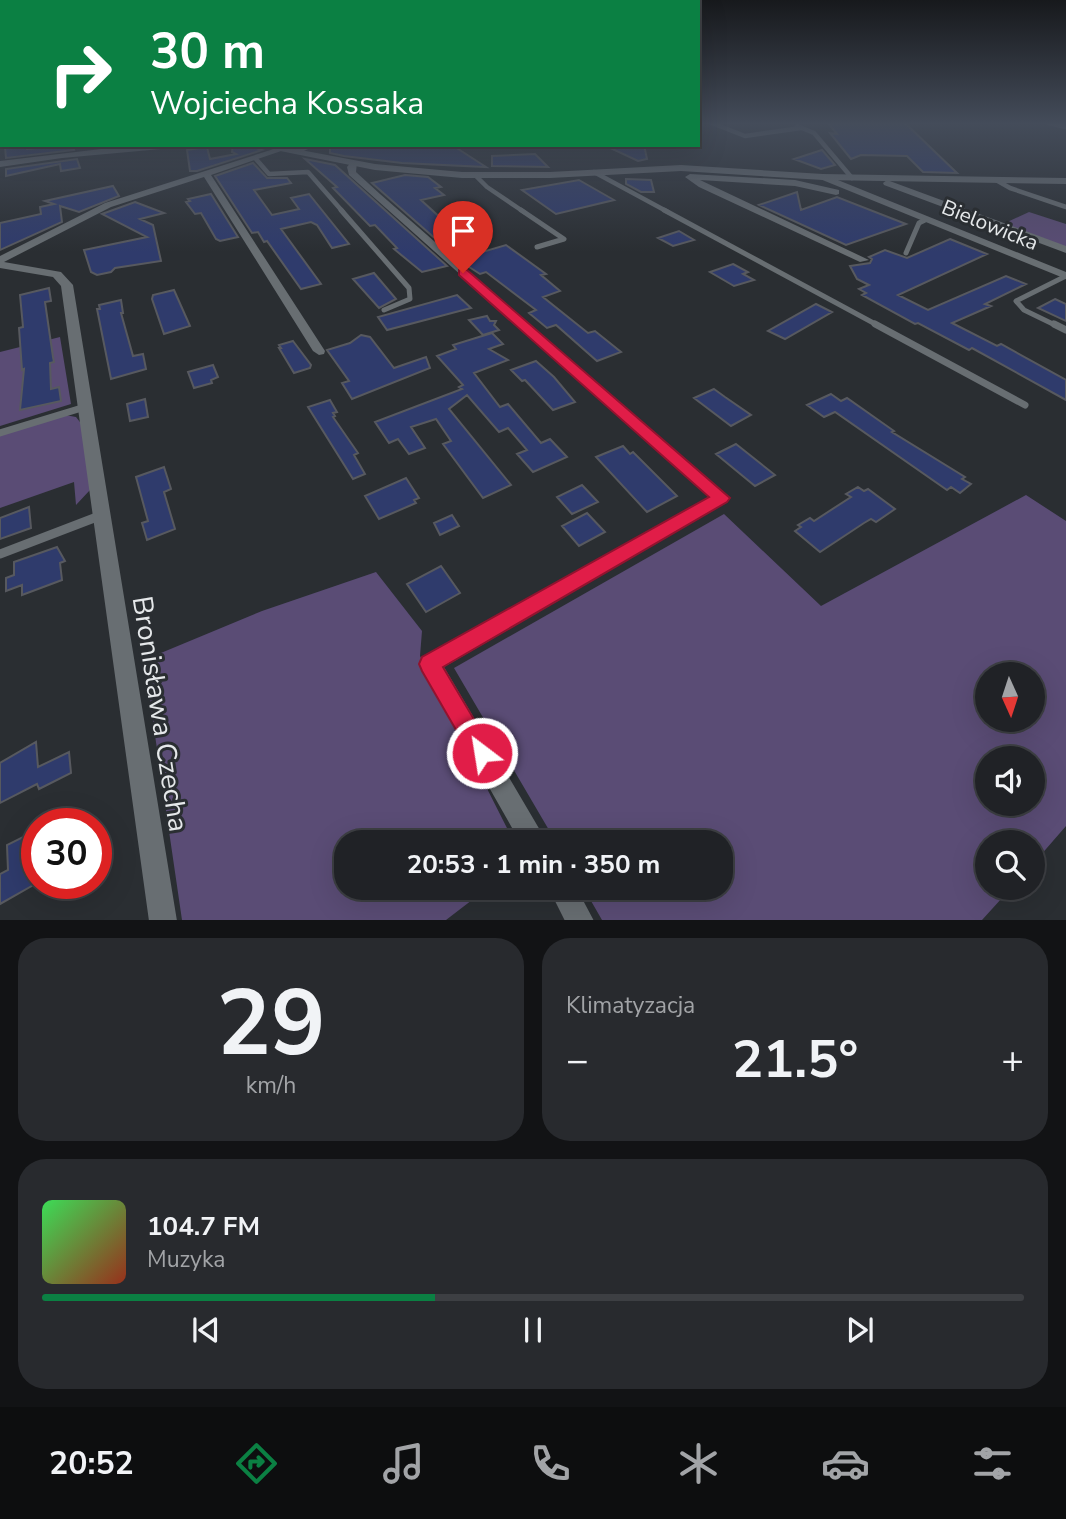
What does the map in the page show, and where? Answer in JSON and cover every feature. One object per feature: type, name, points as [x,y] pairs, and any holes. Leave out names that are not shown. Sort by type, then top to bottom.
[{"type":"street","points":[[0,260],[108,205],[235,166]]},
{"type":"street","points":[[352,166],[352,173],[377,196],[721,498],[430,664],[527,830]]},
{"type":"street","points":[[375,166],[475,175],[681,167],[823,177],[1066,181]]},
{"type":"street","points":[[681,167],[702,186],[863,260]]},
{"type":"street","points":[[207,175],[319,351]]},
{"type":"street","points":[[690,177],[818,186],[897,217]]},
{"type":"street","name":"Bielowicka","points":[[823,177],[1066,276]]},
{"type":"street","points":[[855,178],[875,194],[929,218],[1066,267]]},
{"type":"street","points":[[887,183],[1066,250]]},
{"type":"street","points":[[929,218],[954,208]]},
{"type":"street","name":"Bronisława Czecha","points":[[0,265],[57,274],[67,285],[163,920]]},
{"type":"street","points":[[569,900],[581,920]]},
{"type":"lane","points":[[262,166],[269,174],[308,172],[409,288],[410,299],[384,310]]},
{"type":"lane","points":[[844,166],[855,178]]},
{"type":"lane","points":[[594,172],[1025,405]]},
{"type":"lane","points":[[475,175],[487,187],[564,239],[537,247]]},
{"type":"lane","points":[[996,180],[1010,188],[1066,207]]},
{"type":"lane","points":[[906,253],[919,223],[929,218]]},
{"type":"lane","points":[[1066,276],[1016,301],[1024,310],[1066,330]]},
{"type":"lane","points":[[0,433],[85,407]]},
{"type":"lane","points":[[0,554],[102,515]]},
{"type":"shaded area","points":[[1029,212],[1066,224],[1066,247],[1003,224]]},
{"type":"shaded area","points":[[60,337],[71,404],[0,426],[0,352]]},
{"type":"shaded area","points":[[65,415],[76,417],[83,426],[90,490],[76,505],[74,482],[0,508],[0,435]]},
{"type":"shaded area","points":[[1026,495],[1066,521],[1066,826],[1045,850],[1045,830],[975,830],[975,900],[1000,900],[982,920],[602,920],[590,900],[733,900],[733,830],[549,830],[454,668],[724,514],[821,606]]},
{"type":"shaded area","points":[[376,572],[422,631],[420,656],[508,830],[334,830],[334,900],[472,900],[446,920],[182,920],[144,660],[262,611]]},
{"type":"building","points":[[28,166],[51,166],[6,176],[6,169]]},
{"type":"building","points":[[60,166],[80,168],[61,171]]},
{"type":"building","points":[[189,166],[213,166],[197,171],[190,171]]},
{"type":"building","points":[[244,166],[256,166],[267,178],[287,178],[291,183],[254,190],[272,215],[299,209],[291,198],[309,194],[349,244],[332,248],[317,225],[311,222],[281,229],[321,284],[301,289],[267,241],[264,242],[258,232],[252,233],[215,176]]},
{"type":"building","points":[[313,166],[336,166],[447,266],[422,272],[394,249],[397,248],[375,225],[370,226],[333,188],[337,187]]},
{"type":"building","points":[[492,166],[547,166],[548,167]]},
{"type":"building","points":[[917,166],[950,166],[957,173],[923,172]]},
{"type":"building","points":[[405,175],[428,177],[441,187],[435,188],[444,195],[421,200],[479,253],[506,245],[546,274],[541,275],[560,291],[543,297],[588,333],[595,331],[621,352],[597,361],[556,325],[547,328],[529,313],[536,310],[486,272],[480,274],[463,263],[372,183]]},
{"type":"building","points":[[626,179],[651,180],[654,192],[641,192],[626,184]]},
{"type":"building","points":[[579,180],[614,200],[556,214],[522,190]]},
{"type":"building","points":[[113,186],[119,196],[79,212],[60,206],[62,222],[0,250],[0,223],[41,214],[40,207],[54,204],[45,201]]},
{"type":"building","points":[[797,192],[801,210],[837,197],[906,224],[846,245],[759,205]]},
{"type":"building","points":[[211,194],[238,237],[220,241],[216,239],[201,213],[195,214],[186,202],[190,201],[188,199]]},
{"type":"building","points":[[135,202],[164,213],[140,219],[153,225],[161,261],[115,268],[111,272],[97,275],[91,272],[84,250],[147,237],[102,214]]},
{"type":"building","points":[[679,231],[694,240],[673,246],[658,238]]},
{"type":"building","points":[[950,239],[987,254],[898,295],[928,310],[1006,276],[1026,284],[985,304],[991,306],[952,323],[997,346],[1001,344],[1066,380],[1066,400],[972,348],[969,350],[918,323],[915,324],[862,295],[866,293],[859,289],[869,285],[857,279],[850,266],[870,263],[872,259],[869,257],[885,250],[907,258]]},
{"type":"building","points":[[733,264],[748,272],[743,274],[754,280],[734,286],[710,272]]},
{"type":"building","points":[[374,273],[396,299],[379,308],[353,279]]},
{"type":"building","points":[[49,288],[51,301],[45,302],[54,362],[50,363],[51,389],[59,387],[61,401],[20,410],[24,369],[22,370],[19,328],[23,327],[20,295]]},
{"type":"building","points":[[174,290],[190,326],[164,334],[152,299],[153,295]]},
{"type":"building","points":[[457,295],[471,308],[387,330],[378,317]]},
{"type":"building","points":[[1055,299],[1066,304],[1066,321],[1038,308]]},
{"type":"building","points":[[121,300],[121,313],[133,356],[143,354],[146,369],[111,379],[97,309],[100,309],[99,305]]},
{"type":"building","points":[[816,304],[832,312],[785,339],[768,331]]},
{"type":"building","points":[[487,316],[490,321],[496,321],[494,325],[499,330],[483,335],[469,320]]},
{"type":"building","points":[[492,333],[503,344],[489,349],[508,360],[474,373],[500,407],[508,404],[541,443],[550,439],[567,457],[533,472],[517,454],[527,450],[508,428],[499,432],[467,395],[449,409],[511,485],[483,498],[443,444],[451,441],[436,419],[411,427],[425,448],[409,454],[398,439],[389,443],[375,422],[462,389],[459,387],[463,385],[437,356],[456,349],[453,345]]},
{"type":"building","points":[[361,335],[370,337],[394,368],[426,357],[430,368],[352,399],[342,383],[349,381],[327,350],[350,343]]},
{"type":"building","points":[[293,341],[311,365],[310,368],[294,373],[279,348],[279,345]]},
{"type":"building","points":[[536,361],[575,402],[553,410],[525,380],[522,381],[511,370]]},
{"type":"building","points":[[213,365],[218,377],[211,380],[212,383],[194,388],[188,372]]},
{"type":"building","points":[[714,389],[751,415],[731,426],[694,398]]},
{"type":"building","points":[[831,394],[841,401],[847,398],[894,431],[892,432],[965,477],[962,479],[971,484],[960,493],[951,487],[947,490],[835,412],[824,417],[807,405]]},
{"type":"building","points":[[145,399],[148,417],[130,421],[127,404]]},
{"type":"building","points":[[330,400],[337,412],[333,413],[333,417],[358,453],[354,455],[365,474],[353,479],[308,407]]},
{"type":"building","points":[[736,444],[775,475],[755,486],[716,454]]},
{"type":"building","points":[[623,446],[630,454],[633,452],[677,496],[647,512],[596,457]]},
{"type":"building","points":[[164,467],[171,489],[164,492],[175,529],[147,540],[142,523],[148,521],[136,477]]},
{"type":"building","points":[[406,478],[419,498],[414,500],[416,503],[379,519],[365,496]]},
{"type":"building","points":[[582,485],[598,502],[572,514],[557,497]]},
{"type":"building","points":[[858,487],[864,491],[868,489],[895,509],[876,522],[871,519],[864,523],[820,552],[795,531],[801,527],[798,525],[810,518],[814,521],[851,497],[846,494]]},
{"type":"building","points":[[29,507],[31,528],[0,539],[0,518]]},
{"type":"building","points":[[587,513],[605,532],[579,546],[562,526]]},
{"type":"building","points":[[452,515],[459,526],[440,535],[434,523]]},
{"type":"building","points":[[57,547],[65,561],[60,563],[62,580],[22,595],[22,585],[6,591],[6,578],[14,575],[14,562]]},
{"type":"building","points":[[441,566],[460,593],[426,612],[407,584]]},
{"type":"building","points":[[36,742],[38,767],[69,752],[71,773],[39,789],[37,784],[0,803],[0,763]]},
{"type":"building","points":[[21,838],[21,892],[0,904],[0,874],[8,870],[7,845]]},
{"type":"route","points":[[463,273],[721,498],[430,664],[482,753]]}]
